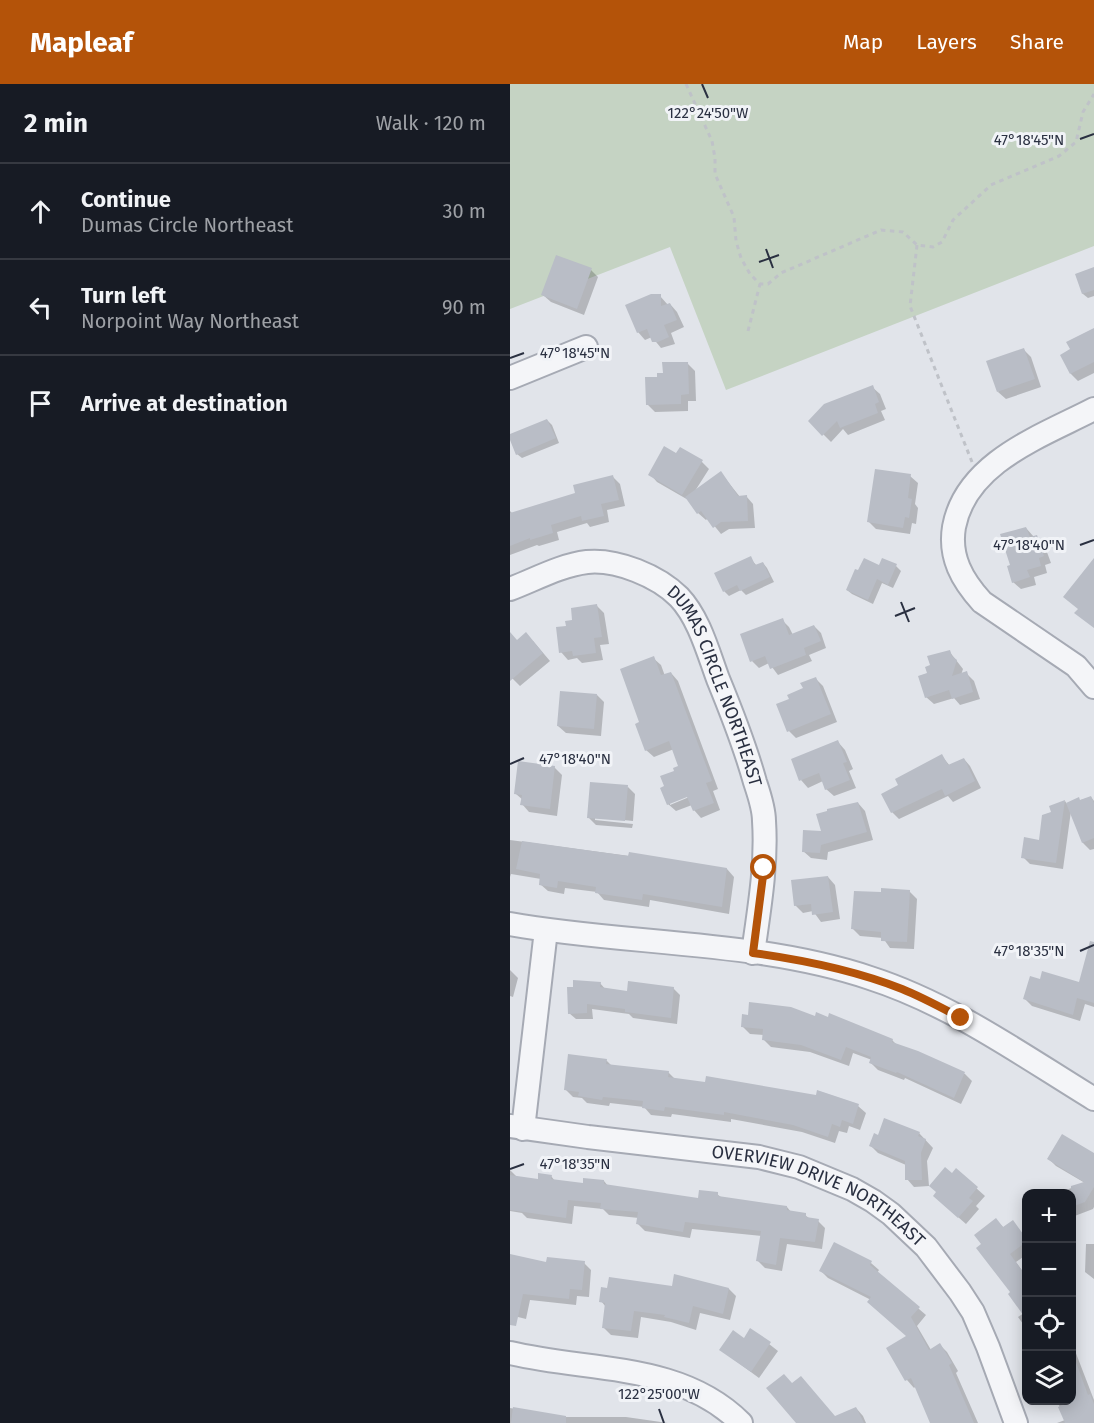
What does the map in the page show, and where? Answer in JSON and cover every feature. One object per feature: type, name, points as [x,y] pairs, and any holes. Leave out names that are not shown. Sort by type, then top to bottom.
[{"type":"street","points":[[510,378],[586,347]]},
{"type":"street","points":[[1094,409],[1022,446],[1002,459],[979,479],[960,505],[952,546],[959,571],[971,591],[982,602],[1076,666],[1094,687]]},
{"type":"street","name":"DUMAS CIRCLE NORTHEAST","points":[[510,589],[569,566],[588,562],[605,563],[627,567],[659,581],[679,597],[687,608],[698,628],[745,748],[765,820],[764,868],[753,953]]},
{"type":"street","points":[[510,924],[753,953],[844,970],[904,990],[961,1018],[1093,1092]]},
{"type":"street","points":[[517,1127],[546,930]]},
{"type":"street","name":"OVERVIEW DRIVE NORTHEAST","points":[[517,1127],[759,1157],[799,1167],[852,1189],[873,1201],[891,1214],[926,1247],[973,1312],[1016,1423]]},
{"type":"street","points":[[510,1353],[630,1372],[678,1383],[708,1397],[741,1423]]},
{"type":"path","points":[[686,84],[712,141],[715,174],[734,217],[736,241],[741,258],[750,274],[760,284],[768,284],[781,273],[881,230],[903,232],[917,245],[933,247],[942,242],[953,220],[991,185],[1067,151],[1076,142],[1083,112],[1094,94]]},
{"type":"path","points":[[917,245],[910,306],[979,479]]},
{"type":"path","points":[[748,331],[760,284]]},
{"type":"green space","points":[[510,84],[1094,84],[1094,246],[726,390],[670,247],[510,309]]},
{"type":"building","points":[[556,255],[592,268],[577,309],[541,295]]},
{"type":"building","points":[[1094,267],[1094,290],[1082,294],[1075,274]]},
{"type":"building","points":[[651,294],[661,294],[661,306],[670,303],[677,320],[664,325],[669,337],[658,342],[652,342],[647,329],[637,333],[625,305]]},
{"type":"building","points":[[1094,328],[1094,362],[1070,374],[1060,355],[1070,349],[1066,342]]},
{"type":"building","points":[[1024,348],[1035,379],[997,392],[986,361]]},
{"type":"building","points":[[662,362],[688,362],[689,394],[681,395],[681,404],[646,405],[645,377],[657,377],[657,373],[663,373]]},
{"type":"building","points":[[873,385],[879,402],[875,404],[878,413],[840,428],[837,421],[822,436],[808,421],[824,404]]},
{"type":"building","points":[[547,419],[556,438],[516,455],[510,434]]},
{"type":"building","points":[[664,446],[676,453],[680,447],[703,460],[682,495],[648,475]]},
{"type":"building","points":[[875,469],[911,474],[908,498],[912,499],[909,518],[905,517],[903,528],[867,522]]},
{"type":"building","points":[[721,471],[738,496],[747,495],[748,521],[721,522],[713,528],[701,511],[697,514],[685,497]]},
{"type":"building","points":[[613,475],[619,500],[601,504],[604,516],[582,521],[581,516],[551,525],[553,533],[530,540],[530,538],[510,546],[510,513],[575,493],[573,485]]},
{"type":"building","points":[[1026,527],[1030,537],[1037,535],[1044,556],[1039,558],[1041,566],[1027,570],[1030,577],[1012,583],[1007,566],[1010,565],[1000,534]]},
{"type":"building","points":[[751,556],[755,565],[763,562],[770,577],[740,591],[737,585],[723,592],[714,573]]},
{"type":"building","points":[[864,558],[879,565],[882,558],[897,564],[888,585],[877,579],[868,600],[846,590],[855,569],[858,570]]},
{"type":"building","points":[[1094,558],[1094,628],[1074,613],[1078,609],[1063,597]]},
{"type":"building","points":[[597,604],[602,637],[594,638],[596,653],[573,656],[572,651],[559,653],[556,627],[566,626],[565,621],[572,620],[571,608]]},
{"type":"building","points":[[783,618],[789,635],[814,625],[821,641],[804,648],[806,655],[770,669],[765,656],[750,662],[740,634]]},
{"type":"building","points":[[510,632],[517,640],[526,632],[543,653],[510,681]]},
{"type":"building","points":[[950,650],[952,656],[957,660],[952,676],[967,671],[973,692],[952,699],[949,690],[925,698],[918,676],[927,673],[925,667],[930,665],[927,656]]},
{"type":"building","points":[[654,656],[661,675],[671,672],[712,781],[706,783],[714,803],[693,811],[687,797],[667,805],[660,788],[664,786],[660,776],[674,771],[673,768],[678,766],[669,741],[645,751],[635,724],[639,722],[620,669]]},
{"type":"building","points":[[816,677],[831,714],[787,732],[776,704],[789,699],[787,695],[803,688],[800,683]]},
{"type":"building","points":[[560,691],[597,694],[594,729],[557,726]]},
{"type":"building","points":[[838,740],[847,762],[843,763],[850,780],[825,790],[819,773],[799,781],[791,759]]},
{"type":"building","points":[[942,754],[948,765],[964,758],[975,781],[945,796],[942,789],[891,813],[881,794],[898,785],[895,779]]},
{"type":"building","points":[[518,761],[555,766],[550,809],[520,805],[522,795],[514,794]]},
{"type":"building","points":[[590,782],[628,785],[625,821],[587,818]]},
{"type":"building","points":[[1091,796],[1094,803],[1094,838],[1082,843],[1066,803],[1079,797],[1080,800]]},
{"type":"building","points":[[1065,800],[1056,863],[1021,858],[1024,837],[1039,840],[1042,815],[1051,812],[1049,806]]},
{"type":"building","points":[[858,802],[867,832],[821,845],[820,853],[802,852],[803,830],[821,831],[816,814]]},
{"type":"building","points":[[522,841],[628,856],[629,852],[727,868],[722,907],[643,894],[642,900],[595,893],[596,887],[558,881],[557,888],[539,885],[540,874],[516,869]]},
{"type":"building","points":[[828,876],[833,912],[812,915],[811,904],[794,906],[791,880]]},
{"type":"building","points":[[881,888],[910,890],[907,942],[881,941],[881,932],[851,929],[854,891],[881,892]]},
{"type":"building","points":[[1090,941],[1094,942],[1094,1003],[1077,998],[1073,1015],[1023,999],[1030,976],[1040,979],[1042,971],[1079,982]]},
{"type":"building","points":[[573,980],[601,982],[600,987],[627,991],[628,981],[674,987],[671,1018],[587,1004],[587,1013],[568,1014],[567,987],[573,987]]},
{"type":"building","points":[[749,1002],[791,1007],[815,1016],[816,1012],[828,1017],[829,1013],[965,1072],[954,1098],[897,1072],[869,1063],[871,1057],[846,1047],[841,1060],[801,1045],[762,1040],[763,1029],[741,1027],[742,1014],[748,1015]]},
{"type":"building","points":[[568,1054],[607,1059],[606,1064],[669,1071],[668,1077],[705,1082],[706,1076],[816,1095],[817,1090],[859,1104],[853,1124],[842,1120],[840,1127],[832,1124],[828,1137],[793,1125],[724,1112],[724,1115],[665,1107],[664,1111],[642,1108],[643,1101],[603,1097],[602,1100],[578,1096],[579,1092],[564,1090]]},
{"type":"building","points":[[884,1118],[920,1132],[918,1136],[926,1139],[921,1153],[922,1180],[905,1180],[905,1161],[869,1146],[874,1133],[878,1135]]},
{"type":"building","points":[[1062,1134],[1094,1153],[1094,1187],[1085,1202],[1076,1205],[1076,1189],[1071,1189],[1071,1186],[1084,1182],[1047,1159]]},
{"type":"building","points":[[945,1167],[952,1173],[956,1168],[978,1187],[969,1198],[973,1201],[958,1218],[933,1196],[936,1192],[929,1186]]},
{"type":"building","points":[[538,1173],[552,1175],[551,1179],[583,1183],[583,1178],[604,1180],[604,1184],[698,1198],[699,1190],[718,1192],[718,1196],[787,1206],[787,1210],[806,1213],[806,1217],[819,1219],[815,1242],[780,1238],[776,1265],[756,1261],[761,1231],[685,1222],[683,1232],[636,1224],[638,1212],[600,1209],[601,1203],[568,1200],[566,1218],[510,1210],[510,1175],[538,1179]]},
{"type":"building","points":[[996,1218],[1003,1227],[1013,1220],[1022,1232],[1022,1245],[1010,1254],[1022,1270],[1022,1313],[1008,1294],[1010,1292],[976,1248],[981,1244],[974,1235]]},
{"type":"building","points":[[834,1242],[872,1261],[870,1265],[920,1307],[911,1317],[929,1350],[940,1343],[952,1363],[949,1365],[974,1423],[930,1423],[911,1378],[905,1381],[886,1348],[906,1336],[867,1302],[871,1297],[819,1271]]},
{"type":"building","points":[[510,1254],[546,1262],[547,1257],[585,1261],[582,1290],[570,1289],[569,1299],[523,1294],[516,1326],[510,1325]]},
{"type":"building","points":[[674,1274],[729,1288],[723,1314],[693,1306],[689,1323],[664,1317],[665,1315],[634,1311],[631,1331],[602,1328],[605,1303],[599,1302],[601,1287],[607,1288],[609,1277],[672,1286]]},
{"type":"building","points":[[750,1328],[771,1342],[751,1372],[719,1350],[733,1330],[744,1338]]},
{"type":"building","points":[[1076,1362],[1088,1395],[1090,1394],[1094,1404],[1094,1423],[1065,1423],[1058,1407],[1076,1405]]},
{"type":"building","points":[[784,1374],[792,1383],[801,1376],[835,1416],[856,1407],[864,1423],[796,1423],[766,1388]]},
{"type":"building","points":[[513,1407],[566,1416],[566,1423],[511,1423]]},
{"type":"route","points":[[764,868],[753,953],[844,970],[871,978],[904,990],[961,1018]]}]
